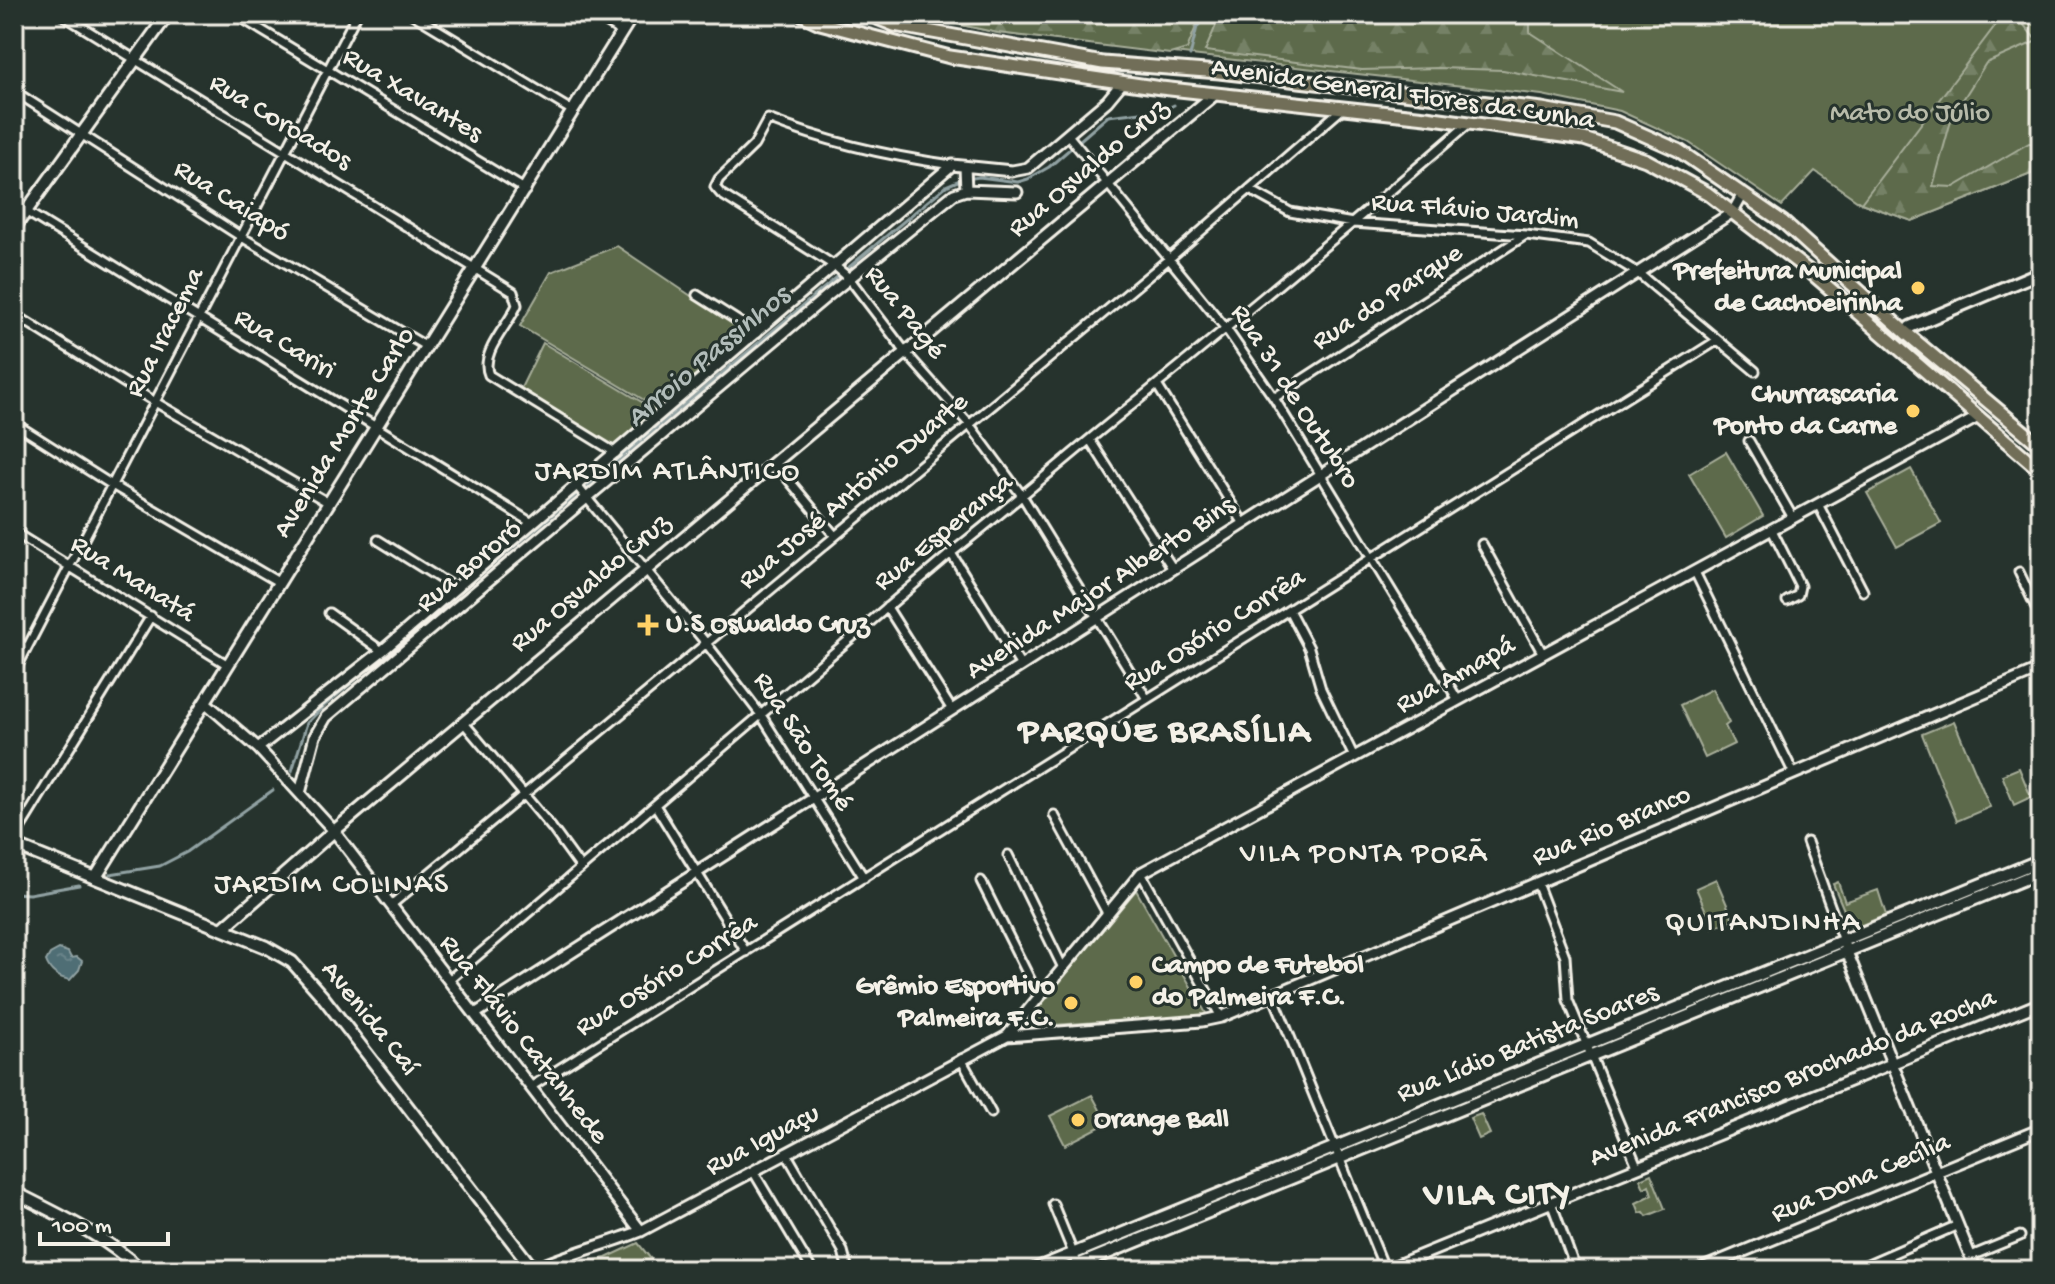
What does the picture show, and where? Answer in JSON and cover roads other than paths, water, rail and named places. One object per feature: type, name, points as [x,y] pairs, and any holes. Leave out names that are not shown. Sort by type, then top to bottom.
[{"type":"main road","points":[[14,228],[168,14]]},
{"type":"main road","name":"Avenida Monte Carlo","points":[[96,877],[633,14]]},
{"type":"main road","name":"Avenida General Flores da Cunha","points":[[801,14],[820,23],[950,57],[1122,83],[1584,139],[1646,160],[1707,193],[1814,275],[2041,471]]},
{"type":"main road","name":"Avenida General Flores da Cunha","points":[[867,14],[894,25],[1103,63],[1219,72],[1542,109],[1615,122],[1678,150],[1783,222],[1906,333],[2039,442]]},
{"type":"main road","points":[[1103,63],[1122,83]]},
{"type":"main road","points":[[1215,94],[1219,72]]},
{"type":"main road","name":"Rua Osvaldo Cruz","points":[[222,929],[463,722],[1215,94]]},
{"type":"main road","points":[[1903,353],[1910,327],[2041,272]]},
{"type":"main road","name":"Avenida Caí","points":[[14,845],[266,947],[292,962],[308,978],[533,1270]]},
{"type":"main road","name":"Rua Lídio Batista Soares","points":[[1033,1270],[1163,1223],[1453,1106],[1971,894],[2041,861]]},
{"type":"main road","name":"Rua Lídio Batista Soares","points":[[1971,894],[2041,872]]},
{"type":"main road","points":[[14,1192],[86,1229],[112,1245],[141,1270]]},
{"type":"main road","name":"Rua Lídio Batista Soares","points":[[1066,1270],[1079,1268],[1163,1223]]},
{"type":"street","name":"Rua Coroados","points":[[61,14],[508,288],[517,297],[514,313],[489,355],[486,368],[489,375],[616,453]]},
{"type":"street","name":"Rua Xavantes","points":[[235,14],[526,190]]},
{"type":"street","name":"Rua Iracema","points":[[14,673],[357,14]]},
{"type":"street","points":[[412,14],[571,110]]},
{"type":"street","points":[[593,14],[622,32]]},
{"type":"street","points":[[965,178],[1028,168],[1070,138],[1122,83]]},
{"type":"street","name":"Rua Caiapó","points":[[14,91],[240,236],[427,347]]},
{"type":"street","name":"Rua José Antônio Duarte","points":[[391,905],[1170,258],[1342,109]]},
{"type":"street","name":"Rua Pagé","points":[[952,165],[869,152],[768,119],[754,145],[719,179],[715,187],[848,278],[907,354],[969,424],[1023,497],[1147,699]]},
{"type":"street","name":"Rua Esperança","points":[[449,980],[951,553],[1227,330],[1468,124]]},
{"type":"street","name":"Rua 31 de Outubro","points":[[1070,138],[1227,330],[1274,398],[1458,700]]},
{"type":"street","points":[[258,748],[382,651],[578,487],[952,165],[965,178],[1017,192]]},
{"type":"street","name":"Rua Bororó","points":[[300,793],[315,736],[326,717],[848,278],[954,194],[965,178]]},
{"type":"street","name":"Rua Flávio Jardim","points":[[1250,190],[1290,212],[1353,223],[1526,235],[1589,243],[1638,273],[1755,371]]},
{"type":"street","name":"Avenida Major Alberto Bins","points":[[475,1014],[1733,212],[1743,194]]},
{"type":"street","name":"Rua Cariri","points":[[14,204],[532,523]]},
{"type":"street","name":"Rua do Parque","points":[[1274,398],[1526,235]]},
{"type":"street","points":[[697,295],[757,333]]},
{"type":"street","points":[[14,314],[155,402],[329,503]]},
{"type":"street","name":"Rua Osório Corrêa","points":[[532,1086],[1718,340]]},
{"type":"street","points":[[1157,385],[1244,524]]},
{"type":"street","name":"Rua Amapá","points":[[1007,1036],[1141,873],[1978,417]]},
{"type":"street","points":[[14,423],[112,485],[280,583]]},
{"type":"street","points":[[1090,440],[1173,569]]},
{"type":"street","points":[[1749,441],[1793,518]]},
{"type":"street","points":[[774,462],[835,536]]},
{"type":"street","name":"Rua São Tomé","points":[[578,487],[761,715],[864,878]]},
{"type":"street","points":[[1818,504],[1863,591]]},
{"type":"street","points":[[1772,530],[1800,586],[1798,595],[1787,601]]},
{"type":"street","name":"Rua Manatá","points":[[14,532],[228,665]]},
{"type":"street","points":[[378,540],[455,588]]},
{"type":"street","points":[[1482,544],[1543,654]]},
{"type":"street","points":[[951,553],[1021,666]]},
{"type":"street","points":[[1695,572],[1794,774]]},
{"type":"street","points":[[2019,572],[2041,618]]},
{"type":"street","points":[[887,607],[952,710]]},
{"type":"street","points":[[1289,610],[1309,648],[1321,689],[1354,757]]},
{"type":"street","points":[[329,613],[382,651]]},
{"type":"street","points":[[14,838],[151,616]]},
{"type":"street","points":[[14,640],[27,648]]},
{"type":"street","points":[[2038,670],[2041,690]]},
{"type":"street","name":"Rua Rio Branco","points":[[1007,1036],[1221,1017],[2038,670]]},
{"type":"street","name":"Rua Flávio Catanhede","points":[[205,702],[258,748],[334,831],[641,1231]]},
{"type":"street","points":[[463,722],[581,868]]},
{"type":"street","points":[[655,805],[746,952]]},
{"type":"street","points":[[1054,815],[1107,913]]},
{"type":"street","points":[[1807,842],[1845,946],[1976,1270]]},
{"type":"street","points":[[1008,855],[1063,968]]},
{"type":"street","points":[[1141,873],[1221,1017]]},
{"type":"street","points":[[981,881],[1039,997]]},
{"type":"street","points":[[1537,883],[1565,956],[1568,1000],[1637,1166]]},
{"type":"street","points":[[1273,995],[1385,1270]]},
{"type":"street","name":"Avenida Francisco Brochado da Rocha","points":[[1385,1270],[2041,1003]]},
{"type":"street","name":"Rua Iguaçu","points":[[533,1270],[556,1259],[641,1231],[1007,1036]]},
{"type":"street","points":[[961,1059],[991,1113]]},
{"type":"street","name":"Rua Dona Cecília","points":[[1698,1270],[2041,1129]]},
{"type":"street","points":[[786,1153],[843,1251],[848,1270]]},
{"type":"street","points":[[753,1171],[812,1270]]},
{"type":"street","points":[[1551,1202],[1576,1270]]},
{"type":"street","points":[[1053,1204],[1079,1268]]},
{"type":"street","points":[[1854,1270],[1958,1225]]},
{"type":"street","points":[[1971,1256],[2020,1236]]},
{"type":"street","points":[[1888,1256],[1894,1270]]},
{"type":"water","points":[[59,949],[68,952],[71,958],[77,957],[82,961],[70,980],[55,974],[46,961],[50,954]]},
{"type":"waterway","points":[[1190,56],[1197,27],[1207,14]]},
{"type":"waterway","name":"Arroio Passinhos","points":[[292,771],[307,723],[325,705],[946,186],[979,177],[1018,182],[1028,179],[1049,167],[1108,116],[1166,109],[1174,105]]},
{"type":"waterway","points":[[110,874],[160,866],[187,852],[273,790]]},
{"type":"waterway","points":[[14,893],[29,894],[79,885]]},
{"type":"place","name":"Prefeitura Municipal de Cachoeirinha","points":[[1918,288]]},
{"type":"place","name":"Churrascaria Ponto da Carne","points":[[1913,411]]},
{"type":"place","name":"U.S Oswaldo Cruz","points":[[648,625]]},
{"type":"place","name":"Campo de Futebol do Palmeira F.C.","points":[[1136,982]]},
{"type":"place","name":"Grêmio Esportivo Palmeira F.C.","points":[[1071,1003]]},
{"type":"place","name":"Orange Ball","points":[[1078,1120]]},
{"type":"district","name":"JARDIM ATLÂNTICO","points":[[668,473]]},
{"type":"district","name":"PARQUE BRASÍLIA","points":[[1165,733]]},
{"type":"district","name":"VILA PONTA PORÃ","points":[[1364,855]]},
{"type":"district","name":"JARDIM COLINAS","points":[[332,886]]},
{"type":"district","name":"QUITANDINHA","points":[[1763,924]]},
{"type":"district","name":"VILA CITY","points":[[1498,1196]]},
{"type":"park label","name":"Mato do Júlio","points":[[1910,114]]}]
